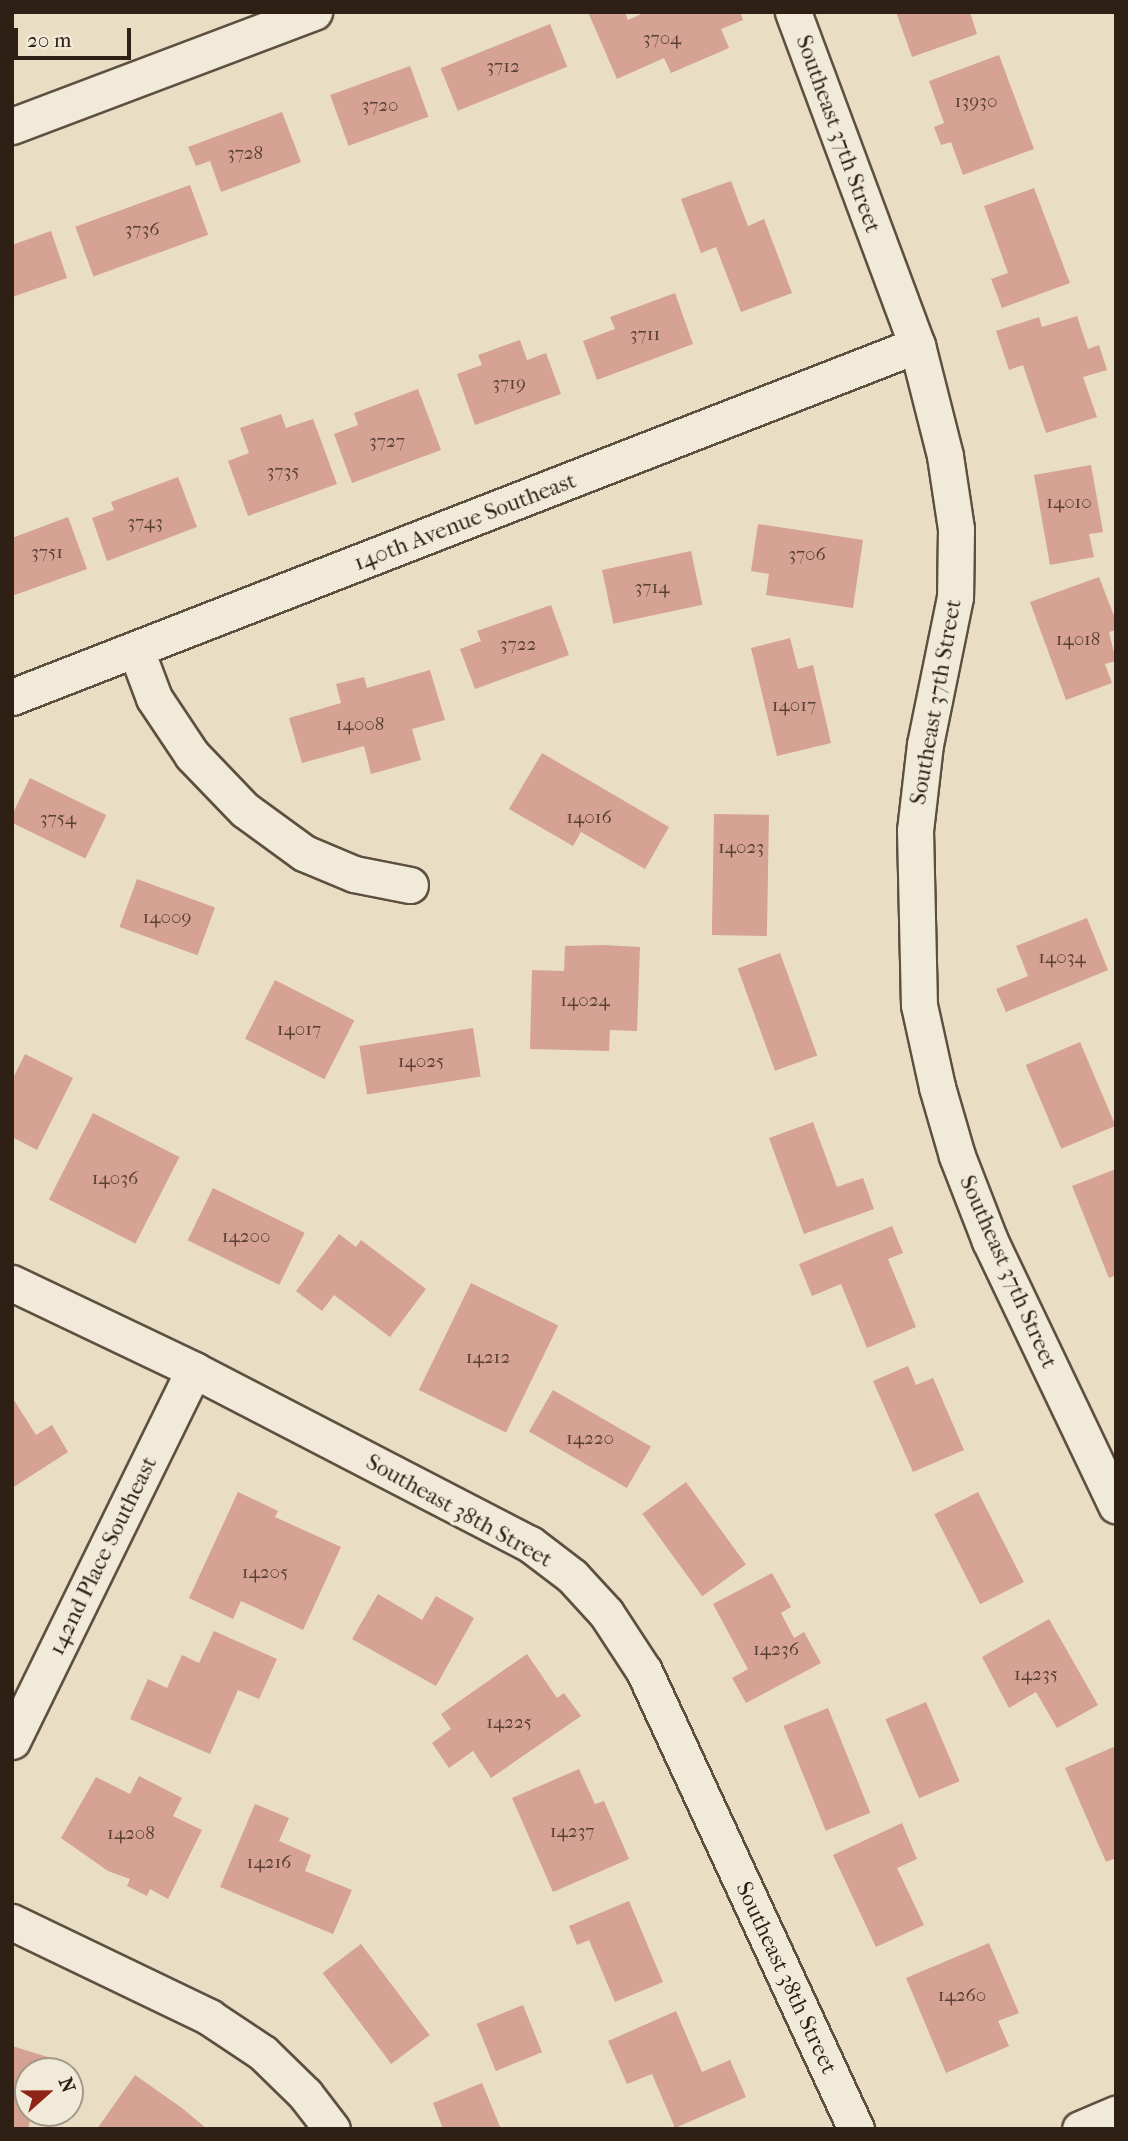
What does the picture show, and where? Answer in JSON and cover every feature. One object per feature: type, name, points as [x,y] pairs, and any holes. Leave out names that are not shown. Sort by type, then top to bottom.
[{"type":"street","points":[[12,126],[314,12]]},
{"type":"street","name":"Southeast 37th Street","points":[[793,12],[917,345],[945,456],[956,529],[955,597],[925,744],[915,830],[919,1005],[957,1156],[990,1241],[1116,1505]]},
{"type":"street","name":"140th Avenue Southeast","points":[[12,697],[917,345]]},
{"type":"street","points":[[136,650],[155,698],[192,755],[245,810],[304,853],[354,874],[410,884]]},
{"type":"street","name":"Southeast 38th Street","points":[[12,1283],[194,1370],[530,1545],[572,1576],[606,1613],[644,1671],[856,2129]]},
{"type":"street","name":"142nd Place Southeast","points":[[12,1741],[194,1370]]},
{"type":"street","points":[[12,1922],[209,2017],[263,2053],[304,2094],[332,2129]]},
{"type":"street","points":[[1080,2129],[1116,2115]]},
{"type":"building","points":[[588,12],[625,12],[628,20],[646,12],[740,12],[743,20],[721,29],[729,48],[671,73],[664,58],[617,79]]},
{"type":"building","points":[[896,12],[970,12],[977,34],[912,57]]},
{"type":"building","points":[[550,24],[567,67],[458,111],[441,68]]},
{"type":"building","points":[[999,55],[1034,149],[963,175],[951,142],[941,145],[934,127],[944,123],[929,81]]},
{"type":"building","points":[[410,66],[428,117],[349,146],[330,95]]},
{"type":"building","points":[[282,112],[301,162],[221,192],[210,161],[196,166],[188,147]]},
{"type":"building","points":[[731,181],[748,226],[764,219],[792,293],[741,312],[716,247],[701,253],[681,199]]},
{"type":"building","points":[[190,185],[208,235],[93,277],[75,227]]},
{"type":"building","points":[[1034,188],[1070,283],[1002,308],[991,279],[1008,273],[984,206]]},
{"type":"building","points":[[51,231],[67,278],[12,297],[12,245]]},
{"type":"building","points":[[675,293],[693,344],[597,380],[583,341],[615,329],[610,317]]},
{"type":"building","points":[[1077,316],[1088,349],[1099,345],[1107,370],[1083,377],[1097,417],[1046,433],[1023,365],[1009,370],[996,331],[1039,317],[1042,327]]},
{"type":"building","points":[[520,340],[527,360],[546,353],[561,394],[475,425],[457,374],[482,365],[478,355]]},
{"type":"building","points":[[418,389],[441,450],[352,483],[334,434],[358,425],[354,413]]},
{"type":"building","points":[[281,414],[286,428],[313,419],[337,484],[248,516],[228,461],[249,453],[240,428]]},
{"type":"building","points":[[1091,465],[1103,532],[1089,534],[1094,557],[1050,565],[1034,475]]},
{"type":"building","points":[[178,477],[197,527],[107,561],[92,518],[114,510],[111,502]]},
{"type":"building","points":[[68,517],[87,569],[12,596],[12,538]]},
{"type":"building","points":[[758,524],[863,540],[853,608],[766,595],[769,574],[751,571]]},
{"type":"building","points":[[691,551],[702,605],[613,624],[602,570]]},
{"type":"building","points":[[1099,577],[1116,621],[1116,630],[1109,632],[1116,661],[1105,664],[1112,683],[1066,700],[1030,602]]},
{"type":"building","points":[[551,605],[569,655],[475,689],[460,649],[481,641],[477,631]]},
{"type":"building","points":[[790,638],[798,669],[813,665],[831,743],[777,756],[751,648]]},
{"type":"building","points":[[430,670],[445,720],[412,729],[421,760],[371,774],[364,746],[302,763],[289,718],[341,703],[336,684],[364,677],[367,688]]},
{"type":"building","points":[[542,753],[669,827],[645,869],[581,832],[573,846],[509,809]]},
{"type":"building","points":[[30,778],[106,815],[85,858],[12,823],[12,815]]},
{"type":"building","points":[[714,814],[769,815],[767,936],[712,935]]},
{"type":"building","points":[[137,879],[215,907],[198,955],[120,927]]},
{"type":"building","points":[[1087,918],[1108,970],[1006,1012],[996,989],[1028,976],[1016,946]]},
{"type":"building","points":[[565,946],[640,947],[637,1031],[610,1030],[609,1051],[530,1049],[532,970],[564,971]]},
{"type":"building","points":[[780,953],[817,1055],[775,1071],[738,968]]},
{"type":"building","points":[[275,980],[354,1020],[324,1079],[245,1039]]},
{"type":"building","points":[[473,1028],[481,1076],[367,1094],[359,1046]]},
{"type":"building","points":[[1080,1042],[1116,1126],[1061,1149],[1026,1065]]},
{"type":"building","points":[[25,1054],[73,1078],[37,1150],[12,1137],[12,1080]]},
{"type":"building","points":[[93,1113],[179,1157],[135,1243],[49,1199]]},
{"type":"building","points":[[813,1122],[837,1187],[863,1178],[874,1209],[804,1234],[769,1138]]},
{"type":"building","points":[[1116,1169],[1116,1275],[1109,1278],[1072,1186]]},
{"type":"building","points":[[213,1188],[305,1233],[279,1285],[188,1240]]},
{"type":"building","points":[[892,1226],[903,1253],[888,1259],[916,1327],[867,1348],[841,1284],[812,1296],[799,1264]]},
{"type":"building","points":[[339,1234],[356,1247],[361,1240],[426,1289],[390,1337],[334,1295],[322,1311],[296,1291]]},
{"type":"building","points":[[471,1283],[558,1326],[506,1432],[419,1390]]},
{"type":"building","points":[[908,1366],[916,1385],[933,1378],[964,1450],[913,1472],[873,1381]]},
{"type":"building","points":[[553,1390],[651,1446],[627,1488],[529,1432]]},
{"type":"building","points":[[12,1397],[36,1435],[52,1425],[68,1452],[12,1488]]},
{"type":"building","points":[[686,1482],[746,1565],[702,1596],[642,1514]]},
{"type":"building","points":[[238,1492],[278,1511],[275,1517],[341,1547],[303,1630],[241,1601],[233,1619],[189,1598]]},
{"type":"building","points":[[978,1492],[1024,1582],[980,1604],[934,1514]]},
{"type":"building","points":[[772,1573],[791,1607],[781,1613],[794,1638],[804,1632],[821,1663],[746,1703],[732,1678],[748,1669],[713,1604]]},
{"type":"building","points":[[378,1594],[422,1620],[436,1596],[474,1618],[436,1686],[352,1639]]},
{"type":"building","points":[[1049,1619],[1098,1705],[1057,1728],[1036,1692],[1009,1708],[982,1657]]},
{"type":"building","points":[[214,1631],[277,1659],[259,1699],[238,1690],[210,1754],[130,1719],[148,1679],[167,1688],[182,1655],[199,1663]]},
{"type":"building","points":[[527,1654],[557,1698],[564,1693],[581,1716],[491,1778],[473,1751],[449,1768],[432,1743],[451,1729],[441,1714]]},
{"type":"building","points":[[926,1702],[960,1781],[919,1798],[885,1719]]},
{"type":"building","points":[[828,1708],[870,1813],[826,1831],[783,1726]]},
{"type":"building","points":[[1116,1746],[1116,1858],[1106,1862],[1065,1768]]},
{"type":"building","points":[[579,1769],[595,1804],[604,1801],[629,1859],[553,1892],[512,1798]]},
{"type":"building","points":[[139,1776],[182,1798],[173,1816],[202,1830],[168,1899],[150,1889],[147,1896],[127,1886],[130,1879],[108,1871],[61,1838],[96,1777],[130,1794]]},
{"type":"building","points":[[255,1804],[289,1818],[279,1841],[311,1855],[305,1871],[352,1890],[333,1934],[220,1887]]},
{"type":"building","points":[[902,1823],[917,1859],[897,1868],[924,1925],[876,1947],[833,1855]]},
{"type":"building","points":[[629,1901],[663,1982],[615,2002],[589,1940],[577,1945],[569,1926]]},
{"type":"building","points":[[989,1943],[1019,2013],[998,2021],[1009,2046],[946,2073],[906,1978]]},
{"type":"building","points":[[361,1944],[430,2035],[391,2064],[323,1973]]},
{"type":"building","points":[[523,2005],[542,2052],[496,2071],[477,2024]]},
{"type":"building","points":[[676,2011],[702,2072],[730,2060],[746,2097],[675,2128],[652,2074],[627,2084],[608,2041]]},
{"type":"building","points":[[12,2046],[48,2057],[14,2057],[14,2127],[28,2127],[12,2129]]},
{"type":"building","points":[[135,2075],[182,2108],[207,2129],[97,2129]]},
{"type":"building","points":[[482,2083],[501,2129],[443,2129],[433,2103]]}]
